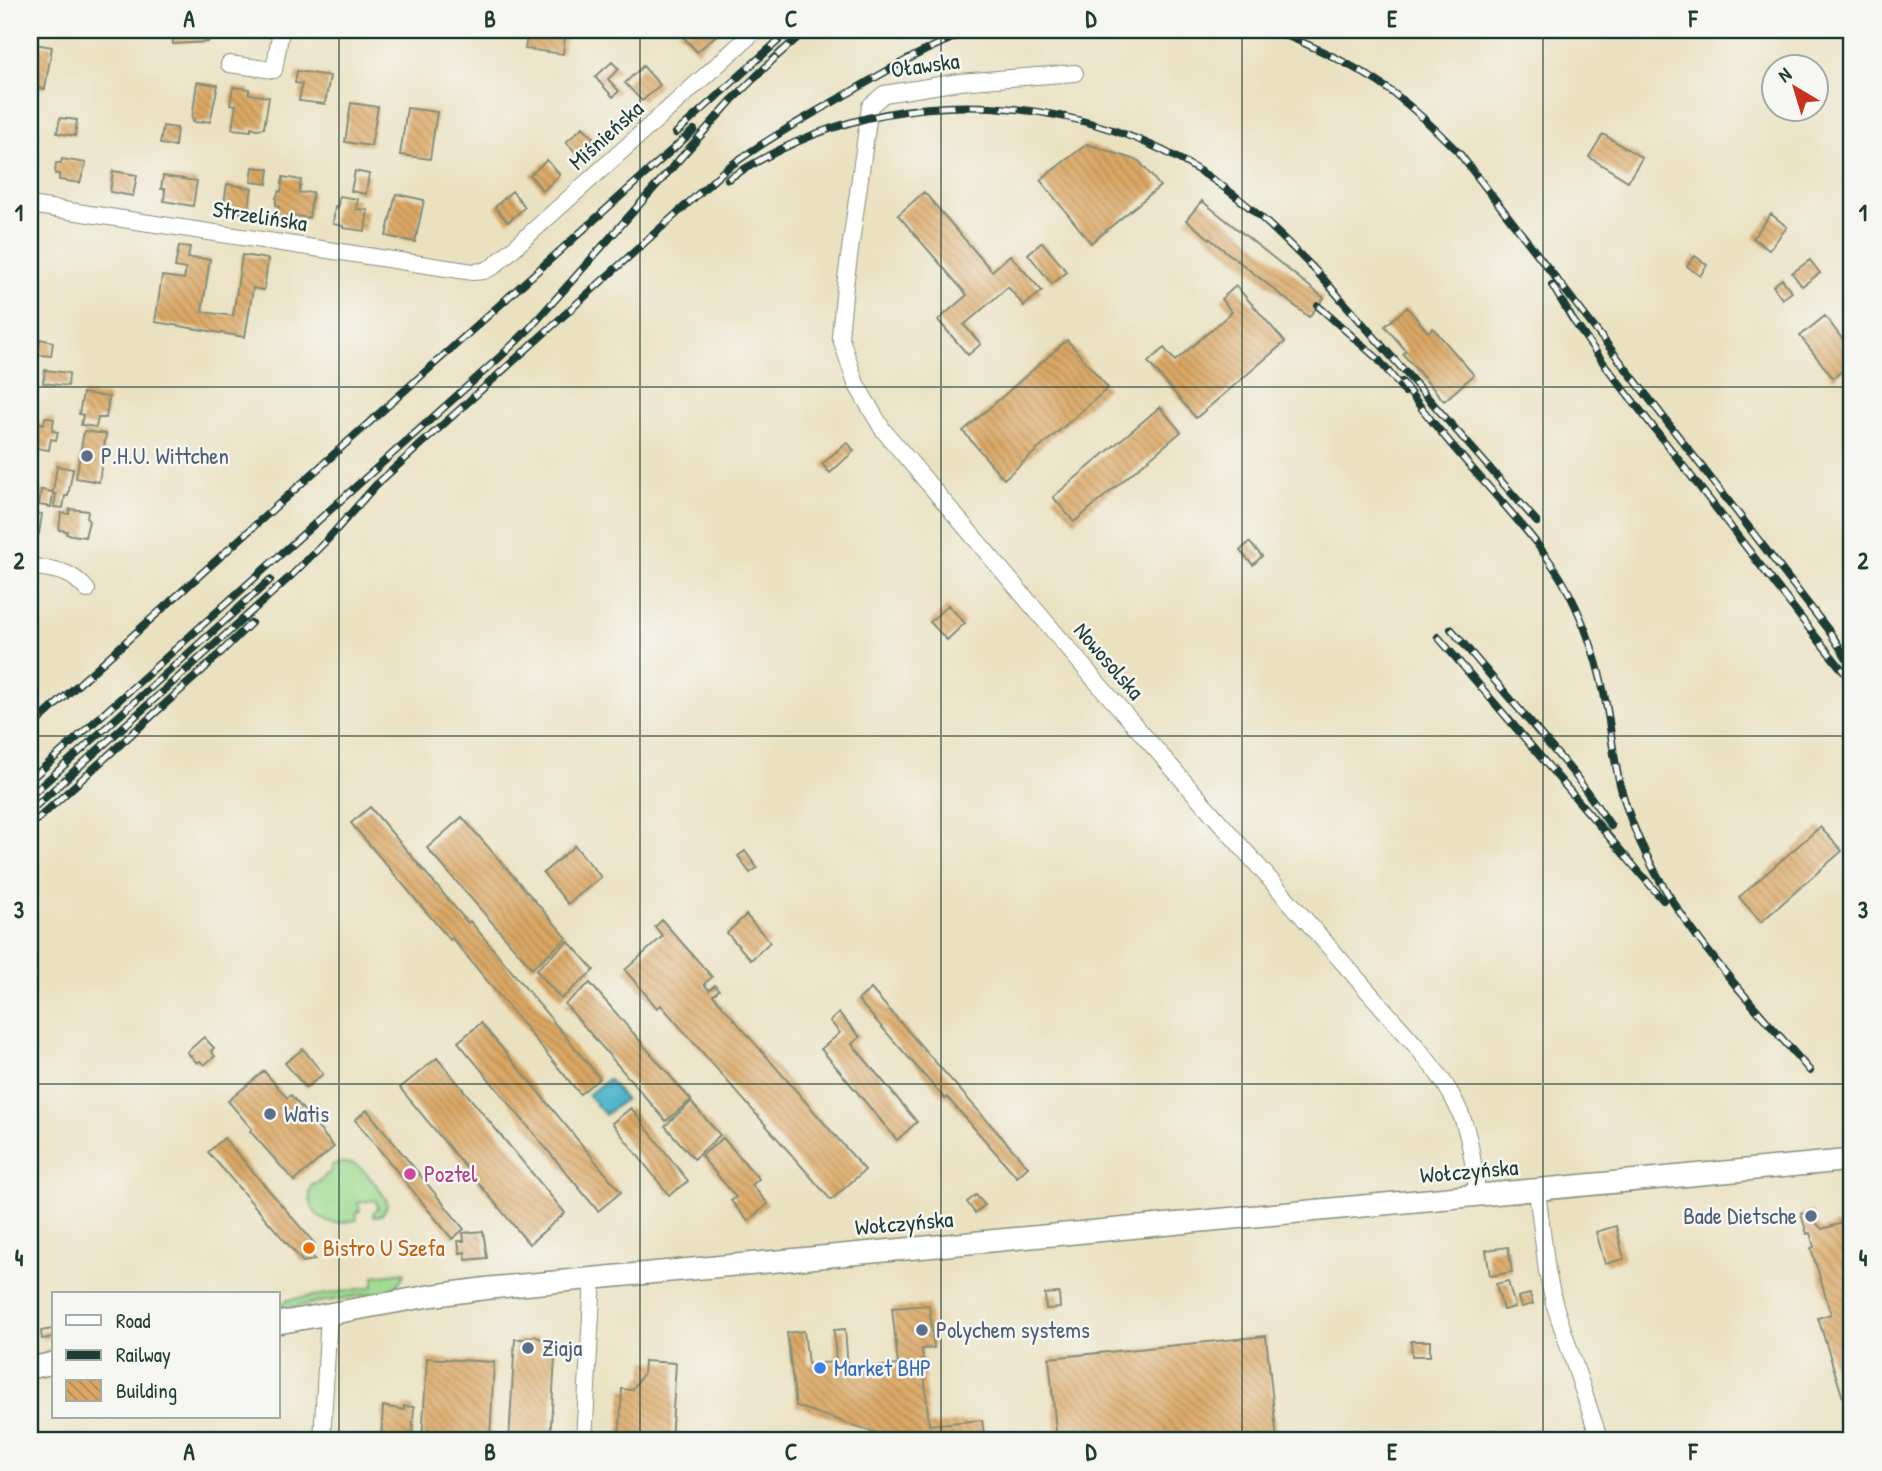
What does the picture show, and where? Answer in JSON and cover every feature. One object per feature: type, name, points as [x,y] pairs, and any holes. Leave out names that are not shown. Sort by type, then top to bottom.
[{"type":"street","points":[[229,64],[274,70],[281,30]]},
{"type":"street","name":"Miśnieńska","points":[[484,271],[494,266],[756,30]]},
{"type":"street","name":"Oławska","points":[[870,106],[884,94],[959,82],[1075,73]]},
{"type":"street","name":"Nowosolska","points":[[870,106],[840,336],[856,384],[883,430],[1095,680],[1417,1047],[1440,1077],[1458,1107],[1468,1136],[1478,1196]]},
{"type":"street","name":"Strzelińska","points":[[30,205],[473,272],[484,271]]},
{"type":"street","points":[[30,566],[70,574],[87,590]]},
{"type":"street","name":"Wołczyńska","points":[[280,1323],[429,1296],[593,1278],[1852,1160]]},
{"type":"street","name":"Wołczyńska","points":[[1537,1191],[1553,1303],[1600,1441]]},
{"type":"street","points":[[584,1441],[593,1278]]},
{"type":"street","points":[[321,1441],[329,1314]]},
{"type":"street","points":[[30,1368],[52,1363]]},
{"type":"green space","points":[[340,1163],[358,1166],[375,1183],[388,1204],[382,1215],[374,1217],[373,1213],[378,1208],[376,1201],[372,1200],[358,1203],[360,1211],[356,1212],[357,1220],[331,1223],[318,1216],[310,1201],[312,1184],[315,1185],[330,1172],[332,1165]]},
{"type":"green space","points":[[405,1272],[399,1283],[388,1291],[284,1308],[281,1305],[288,1300],[372,1287],[374,1276]]},
{"type":"water","points":[[608,1079],[625,1099],[605,1115],[588,1095]]},
{"type":"building","points":[[172,30],[207,30],[208,42],[173,44]]},
{"type":"building","points":[[528,30],[566,30],[563,54],[525,49]]},
{"type":"building","points":[[677,30],[722,30],[697,52]]},
{"type":"building","points":[[30,43],[52,47],[45,89],[30,87]]},
{"type":"building","points":[[612,62],[619,69],[608,79],[619,91],[613,97],[595,77]]},
{"type":"building","points":[[643,66],[660,85],[642,101],[625,83]]},
{"type":"building","points":[[297,71],[330,76],[325,104],[299,101],[302,84],[295,83]]},
{"type":"building","points":[[197,82],[218,85],[210,122],[193,122],[192,119]]},
{"type":"building","points":[[233,87],[249,89],[249,94],[269,97],[264,128],[251,127],[251,131],[232,129],[236,105],[230,104]]},
{"type":"building","points":[[351,103],[378,107],[371,146],[345,142]]},
{"type":"building","points":[[407,108],[437,112],[430,159],[400,155]]},
{"type":"building","points":[[60,118],[77,120],[75,136],[57,133]]},
{"type":"building","points":[[163,126],[177,128],[175,146],[160,144]]},
{"type":"building","points":[[583,127],[597,142],[580,157],[566,142]]},
{"type":"building","points":[[1603,134],[1642,158],[1628,181],[1589,157]]},
{"type":"building","points":[[1087,144],[1139,161],[1160,186],[1091,243],[1040,180]]},
{"type":"building","points":[[62,159],[86,163],[80,183],[59,180],[59,174],[55,174],[56,163],[61,163]]},
{"type":"building","points":[[547,160],[560,175],[543,191],[530,175]]},
{"type":"building","points":[[253,167],[269,169],[267,184],[251,182]]},
{"type":"building","points":[[113,171],[137,175],[133,196],[110,192]]},
{"type":"building","points":[[355,171],[369,174],[366,194],[351,191]]},
{"type":"building","points":[[163,176],[197,181],[193,206],[164,201],[165,189],[161,189]]},
{"type":"building","points":[[283,177],[301,180],[299,193],[313,192],[309,218],[290,215],[289,220],[277,218],[279,206],[276,205],[276,198],[279,191],[281,192]]},
{"type":"building","points":[[227,184],[252,188],[248,214],[223,210]]},
{"type":"building","points":[[512,191],[525,207],[508,222],[495,207]]},
{"type":"building","points":[[924,192],[992,271],[1010,255],[1042,291],[1024,306],[1008,287],[964,325],[981,344],[968,355],[938,320],[967,295],[898,215]]},
{"type":"building","points":[[396,194],[424,200],[415,242],[386,236]]},
{"type":"building","points":[[339,196],[358,199],[356,209],[368,210],[365,231],[333,224]]},
{"type":"building","points":[[1202,201],[1324,298],[1309,317],[1186,220]]},
{"type":"building","points":[[1771,214],[1787,227],[1769,250],[1753,238]]},
{"type":"building","points":[[1042,242],[1067,272],[1052,284],[1028,254]]},
{"type":"building","points":[[179,246],[190,247],[188,258],[210,259],[202,312],[233,316],[242,255],[268,259],[264,290],[253,288],[245,337],[155,322],[162,276],[184,279],[186,269],[175,267]]},
{"type":"building","points":[[1695,256],[1707,265],[1700,276],[1687,266]]},
{"type":"building","points":[[1810,260],[1820,273],[1802,286],[1792,273]]},
{"type":"building","points":[[1782,279],[1792,292],[1782,299],[1773,286]]},
{"type":"building","points":[[1236,286],[1285,342],[1196,418],[1148,362],[1164,348],[1175,361],[1232,312],[1221,299]]},
{"type":"building","points":[[1407,307],[1428,332],[1433,328],[1474,375],[1444,401],[1403,354],[1406,351],[1385,326]]},
{"type":"building","points":[[1825,316],[1852,352],[1852,363],[1833,378],[1800,336]]},
{"type":"building","points":[[40,339],[53,342],[51,356],[30,354],[30,344],[39,345]]},
{"type":"building","points":[[1067,340],[1108,388],[1004,479],[963,431]]},
{"type":"building","points":[[45,370],[69,373],[68,386],[43,383]]},
{"type":"building","points":[[83,393],[109,397],[106,418],[98,418],[96,427],[81,425],[83,415],[79,414]]},
{"type":"building","points":[[1160,407],[1181,432],[1074,522],[1053,497]]},
{"type":"building","points":[[45,417],[54,419],[52,431],[58,432],[56,440],[51,439],[49,450],[30,447],[30,421],[44,424]]},
{"type":"building","points":[[84,431],[106,434],[99,482],[76,478]]},
{"type":"building","points":[[847,442],[854,451],[830,473],[822,464]]},
{"type":"building","points":[[57,466],[73,469],[63,508],[54,507],[56,494],[53,494],[51,507],[39,505],[41,490],[53,492]]},
{"type":"building","points":[[70,509],[88,511],[89,521],[85,537],[59,530],[61,513],[69,514]]},
{"type":"building","points":[[35,513],[42,514],[39,534],[33,533],[30,542],[30,515],[35,516]]},
{"type":"building","points":[[1249,542],[1262,556],[1253,565],[1240,551]]},
{"type":"building","points":[[948,605],[965,623],[947,640],[930,622]]},
{"type":"building","points":[[370,807],[468,923],[470,921],[600,1078],[580,1094],[452,938],[450,940],[351,823]]},
{"type":"building","points":[[462,817],[567,938],[532,968],[427,848]]},
{"type":"building","points":[[1820,827],[1842,851],[1761,922],[1739,897]]},
{"type":"building","points":[[575,846],[601,877],[568,904],[543,873]]},
{"type":"building","points":[[745,851],[757,868],[750,873],[738,856]]},
{"type":"building","points":[[746,915],[770,942],[751,960],[727,933]]},
{"type":"building","points":[[662,920],[712,977],[704,984],[709,990],[715,985],[719,990],[713,995],[865,1170],[831,1200],[661,1005],[657,1008],[625,970],[663,936],[655,927]]},
{"type":"building","points":[[568,941],[594,970],[561,999],[536,970]]},
{"type":"building","points":[[590,983],[691,1100],[666,1121],[565,1004]]},
{"type":"building","points":[[871,989],[1028,1167],[1017,1177],[858,1000]]},
{"type":"building","points":[[839,1013],[860,1037],[852,1044],[917,1122],[897,1140],[821,1049],[840,1033],[830,1021]]},
{"type":"building","points":[[481,1023],[621,1192],[598,1211],[458,1042]]},
{"type":"building","points":[[204,1037],[214,1048],[211,1051],[215,1056],[204,1065],[200,1061],[197,1063],[187,1052]]},
{"type":"building","points":[[303,1049],[323,1074],[306,1088],[285,1063]]},
{"type":"building","points":[[437,1058],[565,1213],[529,1244],[400,1088]]},
{"type":"building","points":[[264,1071],[287,1098],[291,1095],[334,1147],[294,1181],[250,1131],[252,1129],[228,1101]]},
{"type":"building","points":[[691,1102],[720,1135],[694,1159],[665,1126]]},
{"type":"building","points":[[631,1108],[688,1181],[669,1195],[612,1123]]},
{"type":"building","name":"Poztel","points":[[367,1110],[464,1229],[452,1239],[355,1120]]},
{"type":"building","points":[[224,1138],[315,1244],[310,1252],[315,1260],[303,1262],[208,1152]]},
{"type":"building","points":[[723,1138],[759,1179],[752,1185],[768,1204],[748,1221],[731,1201],[736,1197],[701,1156]]},
{"type":"building","points":[[976,1195],[985,1205],[975,1213],[967,1202]]},
{"type":"building","points":[[1813,1211],[1817,1224],[1822,1229],[1842,1223],[1841,1219],[1845,1218],[1849,1220],[1852,1228],[1846,1232],[1852,1251],[1852,1427],[1818,1318],[1831,1314],[1811,1248],[1814,1247],[1810,1233],[1807,1234],[1801,1214]]},
{"type":"building","points":[[1616,1226],[1624,1259],[1605,1264],[1596,1232]]},
{"type":"building","points":[[483,1231],[487,1258],[466,1260],[465,1252],[460,1253],[458,1241],[464,1241],[463,1233]]},
{"type":"building","points":[[1508,1247],[1512,1272],[1490,1276],[1486,1250]]},
{"type":"building","points":[[1508,1281],[1515,1307],[1503,1310],[1496,1284]]},
{"type":"building","points":[[1059,1293],[1060,1308],[1046,1309],[1045,1294]]},
{"type":"building","points":[[1530,1294],[1533,1304],[1521,1307],[1518,1297]]},
{"type":"building","points":[[929,1305],[934,1348],[922,1349],[929,1425],[982,1420],[985,1441],[900,1441],[796,1406],[787,1333],[804,1331],[808,1364],[836,1362],[834,1330],[845,1329],[848,1369],[898,1365],[892,1308]]},
{"type":"building","points":[[52,1329],[52,1337],[42,1339],[41,1331]]},
{"type":"building","points":[[535,1336],[556,1342],[550,1441],[509,1441],[515,1339]]},
{"type":"building","points":[[1266,1336],[1277,1441],[1057,1441],[1049,1358]]},
{"type":"building","points":[[1411,1341],[1430,1341],[1430,1356],[1412,1356]]},
{"type":"building","points":[[427,1358],[494,1362],[490,1441],[422,1441]]},
{"type":"building","points":[[644,1361],[676,1363],[671,1441],[619,1441],[622,1389],[632,1390],[643,1374]]},
{"type":"building","points":[[383,1406],[404,1410],[404,1406],[414,1407],[412,1441],[381,1441]]},
{"type":"railway","points":[[777,56],[806,30]]},
{"type":"railway","points":[[30,811],[292,575],[376,485],[726,169],[789,128],[883,73],[973,30]]},
{"type":"railway","points":[[1272,30],[1327,53],[1378,82],[1410,107],[1459,153],[1829,631],[1852,666]]},
{"type":"railway","points":[[676,133],[778,41]]},
{"type":"railway","points":[[30,780],[530,328],[732,100],[782,51]]},
{"type":"railway","points":[[728,179],[769,155],[813,135],[861,120],[912,110],[963,107],[1014,109],[1065,117],[1114,131],[1162,150],[1221,185],[1251,208],[1292,246],[1537,522]]},
{"type":"railway","points":[[30,728],[694,130]]},
{"type":"railway","points":[[1552,285],[1605,365],[1852,682]]},
{"type":"railway","points":[[1318,306],[1378,359],[1405,392]]},
{"type":"railway","points":[[1402,382],[1446,438],[1514,516],[1561,579],[1576,607],[1593,650],[1622,792],[1636,832],[1654,870],[1700,941],[1810,1071]]},
{"type":"railway","points":[[30,796],[270,580]]},
{"type":"railway","points":[[30,826],[251,623]]},
{"type":"railway","points":[[1451,629],[1575,775],[1611,826]]},
{"type":"railway","points":[[1438,637],[1663,900]]},
{"type":"place","name":"P.H.U. Wittchen","points":[[87,456]]},
{"type":"place","name":"Watis","points":[[270,1114]]},
{"type":"place","name":"Poztel","points":[[410,1174]]},
{"type":"place","name":"Bade Dietsche","points":[[1811,1216]]},
{"type":"place","name":"Bistro U Szefa","points":[[309,1248]]},
{"type":"place","name":"Polychem systems","points":[[922,1330]]},
{"type":"place","name":"Ziaja","points":[[528,1348]]},
{"type":"place","name":"Market BHP","points":[[820,1368]]}]
